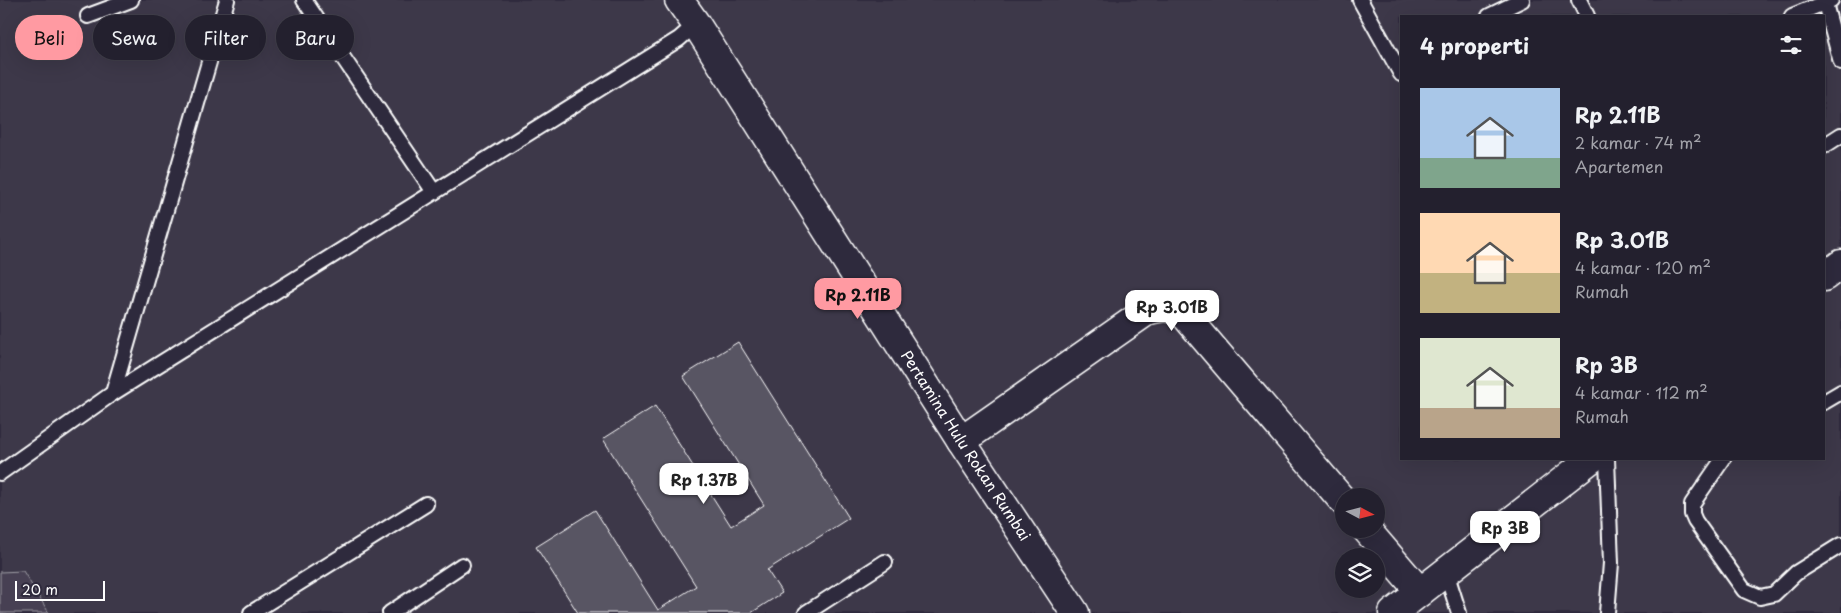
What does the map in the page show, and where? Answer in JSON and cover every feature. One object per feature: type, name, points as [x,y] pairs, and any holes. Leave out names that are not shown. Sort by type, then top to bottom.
[{"type":"street","name":"Pertamina Hulu Rokan Rumbai","points":[[679,0],[961,441],[1076,613]]},
{"type":"street","points":[[1825,276],[1841,264]]},
{"type":"street","points":[[961,441],[1147,311],[1169,306],[1183,313],[1335,491]]},
{"type":"street","points":[[1393,613],[1590,460]]},
{"type":"street","points":[[1374,538],[1420,592]]},
{"type":"lane","points":[[88,16],[131,0]]},
{"type":"lane","points":[[113,393],[227,0]]},
{"type":"lane","points":[[304,0],[434,192]]},
{"type":"lane","points":[[1360,0],[1399,66]]},
{"type":"lane","points":[[1491,15],[1522,0]]},
{"type":"lane","points":[[1579,0],[1586,15]]},
{"type":"lane","points":[[1794,15],[1827,1],[1841,62]]},
{"type":"lane","points":[[0,473],[113,393],[679,39],[696,24]]},
{"type":"lane","points":[[1825,145],[1841,135]]},
{"type":"lane","points":[[1825,401],[1841,392]]},
{"type":"lane","points":[[1606,460],[1611,563],[1607,613]]},
{"type":"lane","points":[[1722,460],[1692,504],[1692,514],[1744,590],[1760,597],[1774,594],[1796,573],[1841,545]]},
{"type":"lane","points":[[251,613],[426,504]]},
{"type":"lane","points":[[806,613],[885,562]]},
{"type":"lane","points":[[390,613],[462,565]]},
{"type":"lane","points":[[1446,572],[1459,613]]},
{"type":"shaded area","points":[[0,0],[1841,0],[1841,613],[0,613]]},
{"type":"shaded area","points":[[23,571],[49,613],[0,613],[0,572]]},
{"type":"building","points":[[738,342],[849,518],[767,570],[782,593],[751,613],[578,613],[536,547],[595,510],[658,610],[696,586],[603,439],[655,406],[731,526],[764,505],[683,376]]}]
